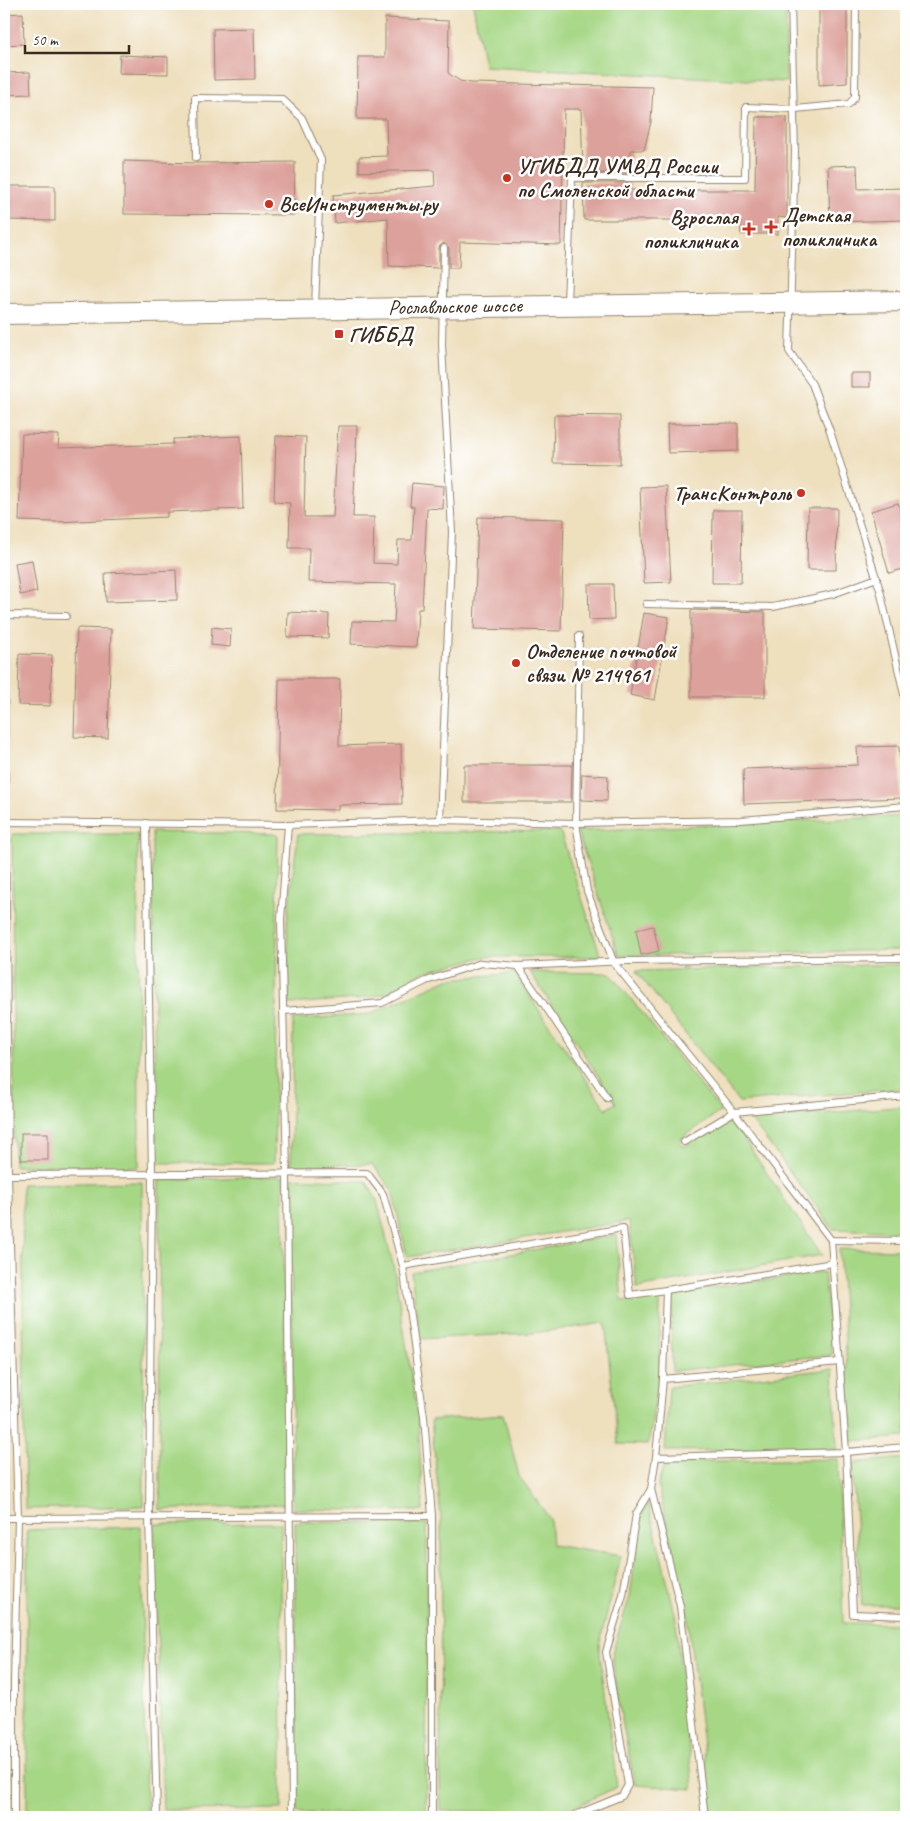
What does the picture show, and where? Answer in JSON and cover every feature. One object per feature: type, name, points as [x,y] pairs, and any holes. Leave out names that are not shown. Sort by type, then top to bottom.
[{"type":"main road","name":"Рославльское шоссе","points":[[4,314],[315,308],[444,308],[567,304],[906,301]]},
{"type":"lane","points":[[791,4],[795,109],[794,228],[789,351],[812,384],[827,423],[877,578],[906,703]]},
{"type":"lane","points":[[567,304],[572,178],[745,178],[746,106],[795,109],[849,104],[855,97],[856,4]]},
{"type":"lane","points":[[196,158],[195,98],[282,99],[302,118],[321,160],[315,308]]},
{"type":"lane","points":[[440,820],[452,532],[442,345],[444,248]]},
{"type":"lane","points":[[646,604],[773,607],[832,594],[877,578]]},
{"type":"lane","points":[[4,615],[66,616]]},
{"type":"lane","points":[[579,636],[576,823],[587,891],[614,963],[734,1112],[831,1240],[846,1452],[853,1614],[906,1616]]},
{"type":"lane","points":[[4,655],[6,1175],[18,1518],[14,1681],[14,1817]]},
{"type":"lane","points":[[4,822],[288,825],[440,820],[576,823],[741,820],[906,806]]},
{"type":"lane","points":[[146,823],[152,1174],[149,1518],[156,1817]]},
{"type":"lane","points":[[288,825],[281,920],[287,1172],[288,1517],[292,1817]]},
{"type":"lane","points":[[283,1011],[382,1003],[426,981],[481,964],[518,966],[906,958]]},
{"type":"lane","points":[[518,966],[607,1098]]},
{"type":"lane","points":[[684,1142],[734,1112],[906,1096]]},
{"type":"lane","points":[[6,1175],[368,1173],[383,1194],[403,1266],[424,1417],[432,1516],[432,1817]]},
{"type":"lane","points":[[403,1266],[623,1228],[630,1295],[833,1263]]},
{"type":"lane","points":[[831,1240],[906,1241]]},
{"type":"lane","points":[[570,1817],[622,1796],[628,1785],[606,1652],[623,1595],[636,1514],[651,1489],[656,1457],[663,1379],[666,1290]]},
{"type":"lane","points":[[663,1379],[839,1362]]},
{"type":"lane","points":[[656,1457],[846,1452],[906,1447]]},
{"type":"lane","points":[[651,1489],[680,1606],[705,1817]]},
{"type":"lane","points":[[4,1518],[432,1516]]},
{"type":"green space","points":[[473,4],[786,4],[786,82],[484,66]]},
{"type":"green space","points":[[906,816],[906,950],[619,956],[577,831]]},
{"type":"green space","points":[[560,831],[601,957],[483,957],[421,973],[385,994],[357,999],[289,1004],[287,921],[298,834]]},
{"type":"green space","points":[[152,832],[278,834],[274,1163],[156,1163]]},
{"type":"green space","points":[[12,834],[138,834],[139,1167],[14,1166]]},
{"type":"green space","points":[[906,964],[906,1088],[739,1102],[636,971]]},
{"type":"green space","points":[[530,972],[610,973],[721,1111],[679,1140],[683,1147],[731,1120],[822,1255],[637,1288],[629,1221],[407,1257],[392,1190],[372,1164],[291,1166],[293,1020],[369,1014],[448,979],[514,973],[606,1109],[616,1103]]},
{"type":"green space","points":[[906,1106],[906,1232],[833,1229],[751,1120]]},
{"type":"green space","points":[[283,1176],[286,1504],[160,1510],[159,1180]]},
{"type":"green space","points":[[291,1178],[366,1181],[377,1200],[394,1269],[418,1418],[423,1511],[293,1509]]},
{"type":"green space","points":[[142,1182],[144,1506],[25,1509],[22,1184]]},
{"type":"green space","points":[[616,1235],[622,1301],[660,1297],[659,1379],[648,1445],[618,1444],[605,1323],[533,1333],[420,1339],[411,1272]]},
{"type":"green space","points":[[839,1249],[906,1250],[906,1437],[852,1441]]},
{"type":"green space","points":[[824,1272],[832,1355],[672,1371],[671,1293]]},
{"type":"green space","points":[[833,1369],[837,1449],[665,1451],[669,1387]]},
{"type":"green space","points":[[503,1414],[519,1476],[550,1519],[552,1545],[621,1556],[599,1646],[617,1787],[566,1811],[440,1811],[441,1516],[431,1420]]},
{"type":"green space","points":[[906,1458],[906,1605],[862,1605],[852,1463]]},
{"type":"green space","points":[[838,1459],[843,1623],[906,1624],[906,1817],[712,1817],[686,1607],[658,1485],[665,1462]]},
{"type":"green space","points":[[648,1502],[675,1613],[693,1789],[635,1785],[618,1700],[612,1653],[630,1596],[641,1517]]},
{"type":"green space","points":[[295,1522],[427,1524],[426,1814],[297,1813]]},
{"type":"green space","points":[[281,1523],[282,1809],[163,1810],[154,1524]]},
{"type":"green space","points":[[141,1527],[146,1813],[27,1814],[27,1530]]},
{"type":"green space","points":[[4,1546],[10,1813],[4,1813]]},
{"type":"building","points":[[819,4],[847,4],[847,83],[819,85]]},
{"type":"building","points":[[23,13],[24,44],[4,45],[4,14]]},
{"type":"building","points":[[385,18],[449,21],[448,73],[460,81],[471,83],[653,87],[651,122],[644,150],[631,150],[630,173],[583,173],[581,109],[564,109],[561,245],[460,242],[459,268],[449,268],[449,248],[444,243],[439,247],[439,268],[389,266],[388,218],[335,223],[333,195],[435,186],[434,170],[359,172],[359,157],[387,156],[386,119],[357,119],[358,57],[385,57]]},
{"type":"building","points":[[254,28],[255,79],[214,80],[213,29]]},
{"type":"building","points":[[120,55],[168,57],[168,74],[119,73]]},
{"type":"building","points":[[30,72],[31,94],[4,95],[4,73]]},
{"type":"building","points":[[756,117],[787,117],[787,218],[778,217],[778,234],[741,234],[741,220],[584,220],[583,183],[630,183],[630,190],[755,190]]},
{"type":"building","points":[[124,161],[196,163],[295,162],[294,215],[124,214]]},
{"type":"building","points":[[857,165],[858,189],[906,188],[906,220],[830,222],[828,166]]},
{"type":"building","points":[[4,186],[55,186],[55,221],[4,220]]},
{"type":"building","points":[[851,373],[870,373],[870,387],[851,387]]},
{"type":"building","points":[[554,415],[620,416],[620,464],[553,463]]},
{"type":"building","points":[[738,423],[738,451],[668,453],[667,424]]},
{"type":"building","points":[[338,426],[357,426],[353,517],[374,517],[373,563],[397,564],[398,540],[412,540],[414,507],[410,506],[412,483],[444,486],[443,509],[427,508],[422,609],[418,609],[416,647],[351,644],[352,621],[394,622],[396,584],[308,582],[309,548],[289,548],[290,503],[274,502],[276,436],[306,437],[304,517],[333,517]]},
{"type":"building","points":[[22,434],[59,435],[58,448],[173,444],[173,439],[241,436],[243,509],[167,512],[167,517],[56,522],[19,521]]},
{"type":"building","points":[[666,486],[671,582],[644,583],[640,487]]},
{"type":"building","points":[[898,503],[906,531],[906,568],[889,573],[871,511]]},
{"type":"building","points":[[808,508],[837,508],[836,570],[807,570]]},
{"type":"building","points":[[713,510],[742,510],[741,583],[712,583]]},
{"type":"building","points":[[478,517],[564,519],[561,631],[474,629]]},
{"type":"building","points":[[32,560],[37,592],[20,595],[15,563]]},
{"type":"building","points":[[176,570],[177,600],[106,602],[105,573]]},
{"type":"building","points":[[588,584],[613,584],[614,619],[589,620]]},
{"type":"building","points":[[691,610],[765,612],[765,697],[691,697]]},
{"type":"building","points":[[288,612],[329,614],[328,638],[287,637]]},
{"type":"building","points":[[644,613],[669,617],[655,700],[630,695]]},
{"type":"building","points":[[212,627],[231,629],[230,647],[211,645]]},
{"type":"building","points":[[77,628],[111,629],[108,738],[74,737]]},
{"type":"building","points":[[19,654],[52,655],[50,706],[18,705]]},
{"type":"building","points":[[279,679],[340,679],[339,746],[401,744],[402,804],[338,805],[338,810],[277,809]]},
{"type":"building","points":[[899,746],[901,798],[744,804],[743,769],[858,765],[857,747]]},
{"type":"building","points":[[464,765],[572,765],[571,802],[464,802]]},
{"type":"building","points":[[582,774],[608,776],[607,801],[581,800]]},
{"type":"building","points":[[653,926],[659,951],[641,955],[636,930]]},
{"type":"building","points":[[21,1133],[48,1133],[48,1160],[21,1160]]},
{"type":"place","name":"УГИБДД УМВД России по Смоленской области","points":[[507,178]]},
{"type":"place","name":"ВсеИнструменты.ру","points":[[269,204]]},
{"type":"place","name":"Детская поликлиника","points":[[771,227]]},
{"type":"place","name":"Взрослая поликлиника","points":[[749,229]]},
{"type":"place","name":"ГИББД","points":[[339,334]]},
{"type":"place","name":"ТрансКонтроль","points":[[801,493]]},
{"type":"place","name":"Отделение почтовой связи № 214961","points":[[516,663]]}]
